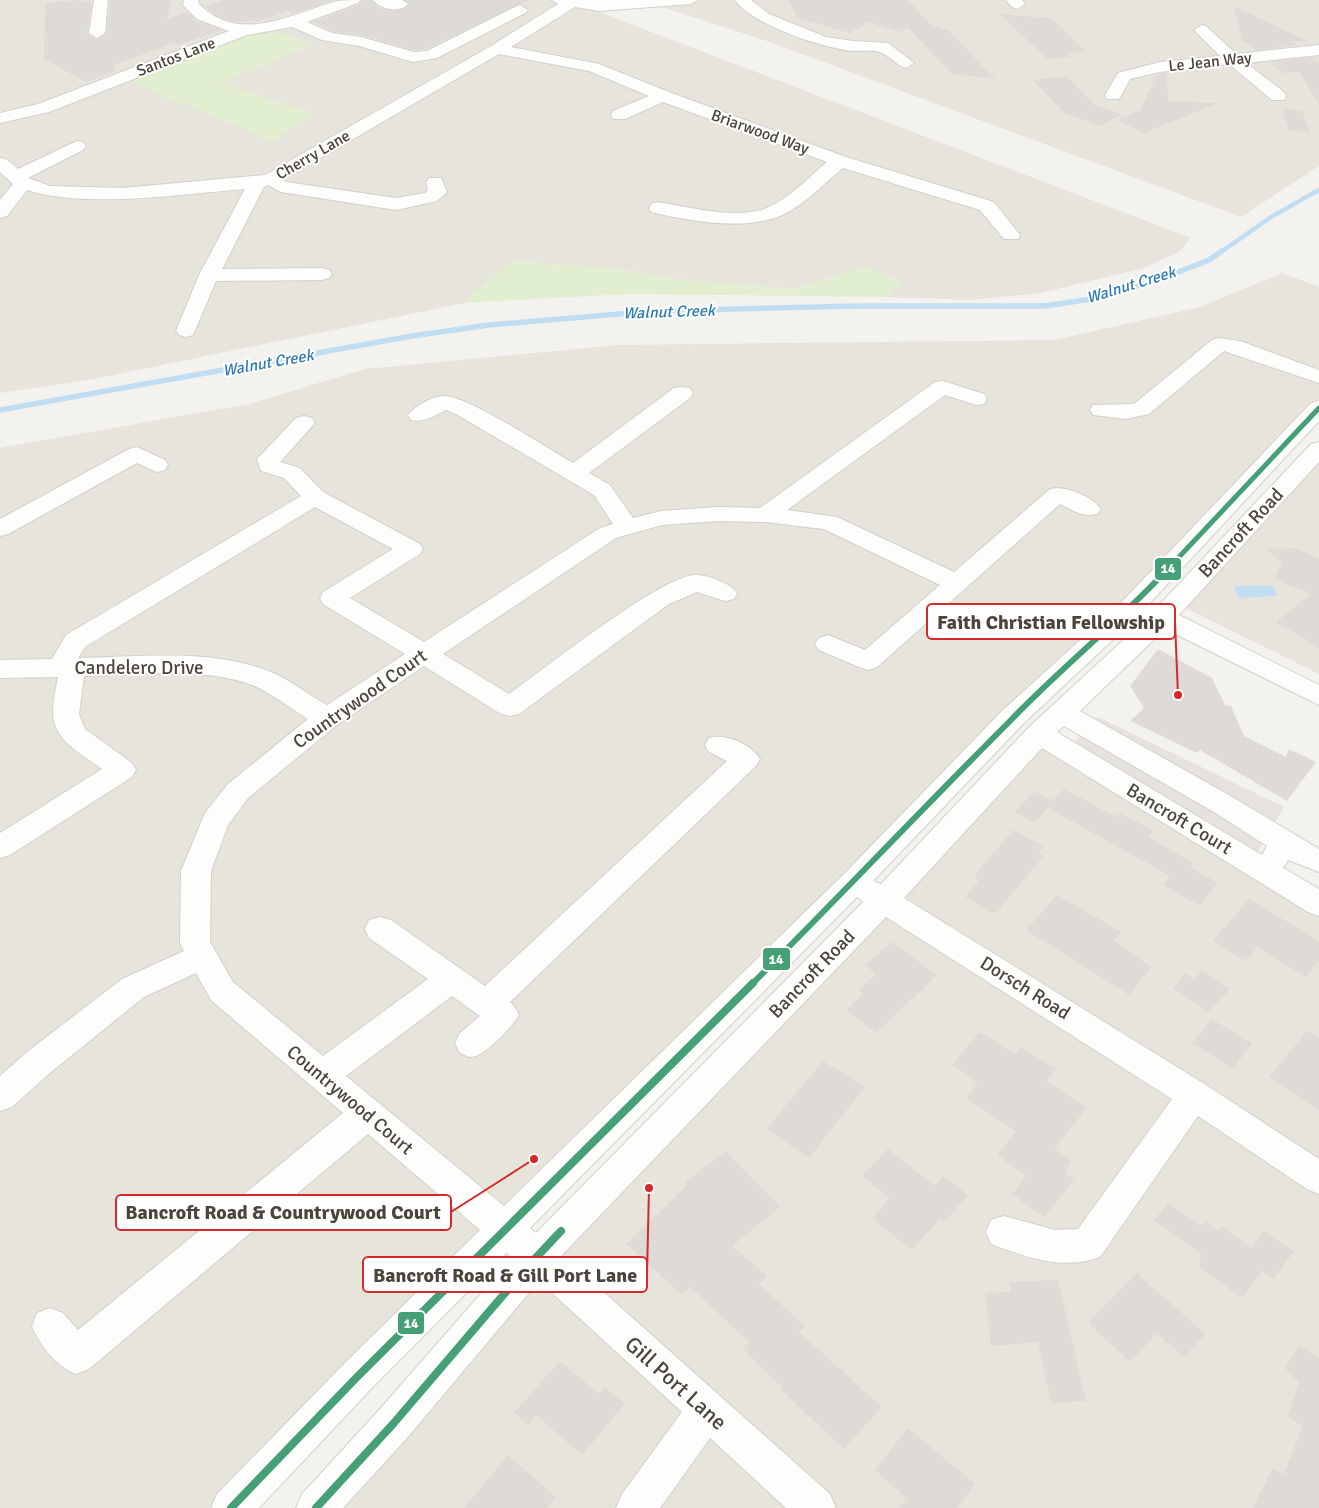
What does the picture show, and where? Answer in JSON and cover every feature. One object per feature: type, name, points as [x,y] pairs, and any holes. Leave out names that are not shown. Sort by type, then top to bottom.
[{"type":"street","points":[[97,33],[101,0]]},
{"type":"street","points":[[191,0],[191,5],[202,16],[243,31]]},
{"type":"street","name":"Santos Lane","points":[[0,118],[43,108],[243,31],[294,22],[353,0]]},
{"type":"street","points":[[380,0],[395,3]]},
{"type":"street","points":[[565,1],[599,6],[691,0]]},
{"type":"street","points":[[742,0],[764,18],[822,41],[853,46],[882,46],[906,63]]},
{"type":"street","name":"Cherry Lane","points":[[0,163],[20,180],[49,191],[123,193],[264,181],[497,49],[565,1]]},
{"type":"street","points":[[294,22],[328,37],[361,42],[421,58],[431,55],[520,10]]},
{"type":"street","points":[[1202,30],[1233,60],[1278,96]]},
{"type":"street","name":"Briarwood Way","points":[[497,49],[593,67],[663,96],[840,161],[987,206],[1011,235]]},
{"type":"street","name":"Le Jean Way","points":[[1113,95],[1124,76],[1160,67],[1319,50]]},
{"type":"street","points":[[619,115],[663,96]]},
{"type":"street","points":[[0,212],[20,180],[77,146]]},
{"type":"street","points":[[658,208],[725,216],[758,216],[775,211],[840,161]]},
{"type":"street","points":[[186,330],[209,275],[264,181],[281,187],[396,204],[431,197],[438,192],[435,182]]},
{"type":"street","points":[[209,275],[322,274]]},
{"type":"street","points":[[1101,410],[1126,412],[1141,409],[1220,344],[1233,345],[1319,377]]},
{"type":"street","points":[[765,515],[942,386],[976,399]]},
{"type":"street","points":[[574,473],[682,394]]},
{"type":"street","points":[[419,415],[444,402],[464,409],[602,490],[627,528]]},
{"type":"street","name":"Bancroft Road","points":[[231,1508],[356,1377],[855,881],[1014,717],[1127,612],[1319,408]]},
{"type":"street","points":[[304,422],[268,459],[269,466],[292,473],[316,497],[411,549],[332,598],[510,706],[660,598],[696,583],[725,593]]},
{"type":"street","name":"Bancroft Road","points":[[316,1508],[393,1424],[536,1256],[884,900],[1040,734],[1162,617],[1319,449]]},
{"type":"street","points":[[0,529],[137,454],[157,465]]},
{"type":"street","points":[[828,644],[868,661],[1058,494],[1089,509]]},
{"type":"street","points":[[0,847],[122,770],[74,735],[66,714],[66,668],[75,641],[316,497]]},
{"type":"street","name":"Countrywood Court","points":[[536,1256],[222,991],[195,943],[196,871],[215,821],[238,791],[326,718],[608,534],[661,518],[718,514],[765,515],[829,522],[957,583]]},
{"type":"street","points":[[1162,617],[1319,696]]},
{"type":"street","name":"Candelero Drive","points":[[0,669],[191,665],[237,672],[262,679],[326,718]]},
{"type":"street","points":[[1062,713],[1224,805],[1308,858],[1319,861]]},
{"type":"street","name":"Bancroft Court","points":[[1040,734],[1319,904]]},
{"type":"street","points":[[487,1004],[746,759],[719,745]]},
{"type":"street","points":[[1268,873],[1283,842]]},
{"type":"street","name":"Dorsch Road","points":[[855,881],[1194,1095],[1319,1178]]},
{"type":"street","points":[[380,929],[502,1015],[471,1043]]},
{"type":"street","points":[[0,1097],[38,1062],[133,988],[202,956]]},
{"type":"street","points":[[322,1075],[451,979]]},
{"type":"street","points":[[1004,1232],[1055,1247],[1087,1245],[1194,1095]]},
{"type":"street","points":[[50,1326],[76,1356],[367,1114]]},
{"type":"street","name":"Gill Port Lane","points":[[536,1256],[706,1412],[816,1508]]},
{"type":"street","points":[[636,1508],[706,1412]]},
{"type":"shaded area","points":[[0,0],[559,0],[578,4],[1191,238],[1180,251],[1144,268],[1041,293],[971,300],[885,297],[901,282],[867,267],[792,289],[672,279],[619,269],[511,261],[464,303],[94,379],[0,393],[0,124],[26,117],[41,104],[0,112]],"holes":[[[311,45],[220,83],[312,114],[121,78]]]},
{"type":"shaded area","points":[[640,0],[1319,0],[1319,166],[1241,217],[767,41]]},
{"type":"shaded area","points":[[1282,273],[1319,287],[1319,408],[231,1508],[0,1508],[0,448],[249,404],[365,369],[618,345],[1054,340],[1200,307]]},
{"type":"shaded area","points":[[1319,449],[1319,674],[1175,603]]},
{"type":"shaded area","points":[[1098,717],[1284,807],[1255,856],[1071,746]]},
{"type":"shaded area","points":[[1039,734],[1319,904],[1319,1508],[316,1508]]},
{"type":"green space","points":[[266,27],[311,45],[221,83],[313,114],[273,141],[120,78]]},
{"type":"green space","points":[[511,261],[619,269],[672,279],[792,289],[867,267],[902,282],[885,297],[629,294],[464,303]]},
{"type":"water","points":[[1234,586],[1273,586],[1277,596],[1239,598]]},
{"type":"building","points":[[77,0],[80,2],[92,1],[87,33],[96,40],[107,33],[110,0],[172,0],[167,19],[187,12],[196,21],[222,30],[179,45],[174,43],[114,65],[118,67],[112,69],[116,71],[86,82],[44,59],[45,3]]},
{"type":"building","points":[[223,0],[334,0],[293,14],[288,11],[257,22],[251,20],[244,22],[232,21],[216,15],[205,6]]},
{"type":"building","points":[[362,0],[371,0],[379,8],[395,11],[409,5],[405,0],[529,0],[426,49],[414,50],[361,35],[335,32],[313,22],[359,5]]},
{"type":"building","points":[[789,0],[908,0],[930,24],[948,30],[995,79],[952,74],[908,28],[899,32],[868,22],[850,33],[797,18]]},
{"type":"building","points":[[1234,6],[1307,41],[1294,42],[1297,45],[1256,50],[1247,43],[1242,42]]},
{"type":"building","points":[[1000,14],[1052,18],[1086,52],[1067,53],[1071,57],[1047,59]]},
{"type":"building","points":[[1312,58],[1319,64],[1319,104],[1299,72],[1283,73],[1270,62]]},
{"type":"building","points":[[1167,73],[1168,101],[1218,103],[1144,133],[1117,120],[1141,110],[1156,75]]},
{"type":"building","points":[[1067,76],[1095,105],[1122,115],[1100,126],[1064,113],[1033,80]]},
{"type":"building","points":[[1282,109],[1302,111],[1310,132],[1289,131]]},
{"type":"building","points":[[1296,548],[1319,559],[1319,648],[1276,622],[1311,594],[1274,579],[1282,562],[1265,549]]},
{"type":"building","points":[[1158,649],[1212,678],[1225,705],[1231,706],[1244,736],[1286,757],[1289,749],[1316,762],[1287,801],[1200,750],[1197,753],[1130,721],[1144,708],[1130,686]]},
{"type":"building","points":[[1064,789],[1116,817],[1120,813],[1154,831],[1148,837],[1194,863],[1191,868],[1218,883],[1200,906],[1163,885],[1170,876],[1048,808],[1034,823],[1014,812],[1034,791],[1052,801]]},
{"type":"building","points":[[1013,830],[1043,846],[1038,853],[1044,856],[997,912],[991,912],[965,897],[978,882],[975,874]]},
{"type":"building","points":[[1057,895],[1121,932],[1114,940],[1151,967],[1129,995],[1026,930]]},
{"type":"building","points":[[1249,899],[1319,941],[1319,961],[1306,977],[1257,947],[1246,961],[1213,941]]},
{"type":"building","points":[[892,942],[937,975],[876,1033],[846,1010],[863,994],[858,990],[876,974],[865,965]]},
{"type":"building","points":[[1202,971],[1230,989],[1208,1012],[1173,988],[1186,973],[1194,979]]},
{"type":"building","points":[[1212,1019],[1252,1044],[1233,1069],[1192,1043]]},
{"type":"building","points":[[1308,1030],[1319,1037],[1319,1110],[1269,1077]]},
{"type":"building","points":[[980,1032],[1015,1054],[1021,1047],[1056,1069],[1047,1081],[1087,1108],[1054,1149],[1071,1161],[1065,1172],[1074,1180],[1044,1217],[1012,1194],[1026,1176],[997,1155],[1016,1132],[966,1098],[978,1082],[952,1065]]},
{"type":"building","points":[[823,1061],[865,1087],[809,1158],[766,1129]]},
{"type":"building","points":[[888,1149],[935,1186],[944,1176],[968,1195],[944,1222],[940,1219],[912,1250],[872,1219],[890,1198],[862,1176]]},
{"type":"building","points":[[726,1151],[780,1207],[732,1246],[767,1276],[759,1284],[805,1326],[799,1332],[882,1407],[844,1449],[780,1389],[782,1387],[742,1349],[749,1342],[690,1287],[682,1295],[626,1244],[687,1185],[685,1182]]},
{"type":"building","points":[[1168,1203],[1201,1226],[1205,1221],[1219,1231],[1222,1226],[1252,1248],[1264,1231],[1294,1251],[1274,1279],[1262,1271],[1242,1298],[1199,1267],[1201,1254],[1154,1220]]},
{"type":"building","points":[[1136,1273],[1206,1334],[1184,1357],[1157,1333],[1130,1362],[1088,1323]]},
{"type":"building","points":[[1058,1280],[1086,1401],[1051,1403],[1038,1342],[991,1346],[985,1293],[1011,1292],[1009,1282]]},
{"type":"building","points":[[1299,1345],[1319,1358],[1319,1508],[1252,1508],[1273,1468],[1284,1475],[1302,1426],[1288,1416],[1299,1383],[1285,1368]]},
{"type":"building","points":[[560,1361],[599,1394],[605,1387],[625,1404],[582,1455],[536,1415],[528,1425],[514,1413]]},
{"type":"building","points":[[908,1428],[975,1484],[957,1508],[899,1508],[906,1498],[875,1470]]},
{"type":"building","points":[[508,1455],[556,1497],[547,1508],[464,1508]]},
{"type":"waterway","name":"Walnut Creek","points":[[1221,252],[1271,217],[1319,190]]},
{"type":"waterway","name":"Walnut Creek","points":[[0,410],[412,336],[489,325],[654,311],[856,306],[1044,306],[1099,298],[1163,278],[1209,260],[1222,251]]},
{"type":"transit line","name":"14","points":[[231,1508],[357,1377],[855,881],[1013,717],[1127,612],[1319,408]]},
{"type":"transit line","name":"14","points":[[316,1508],[393,1424],[529,1265],[561,1231]]},
{"type":"place","name":"Faith Christian Fellowship","points":[[1178,695]]},
{"type":"place","name":"Bancroft Road & Countrywood Court","points":[[534,1159]]},
{"type":"place","name":"Bancroft Road & Gill Port Lane","points":[[649,1188]]}]
